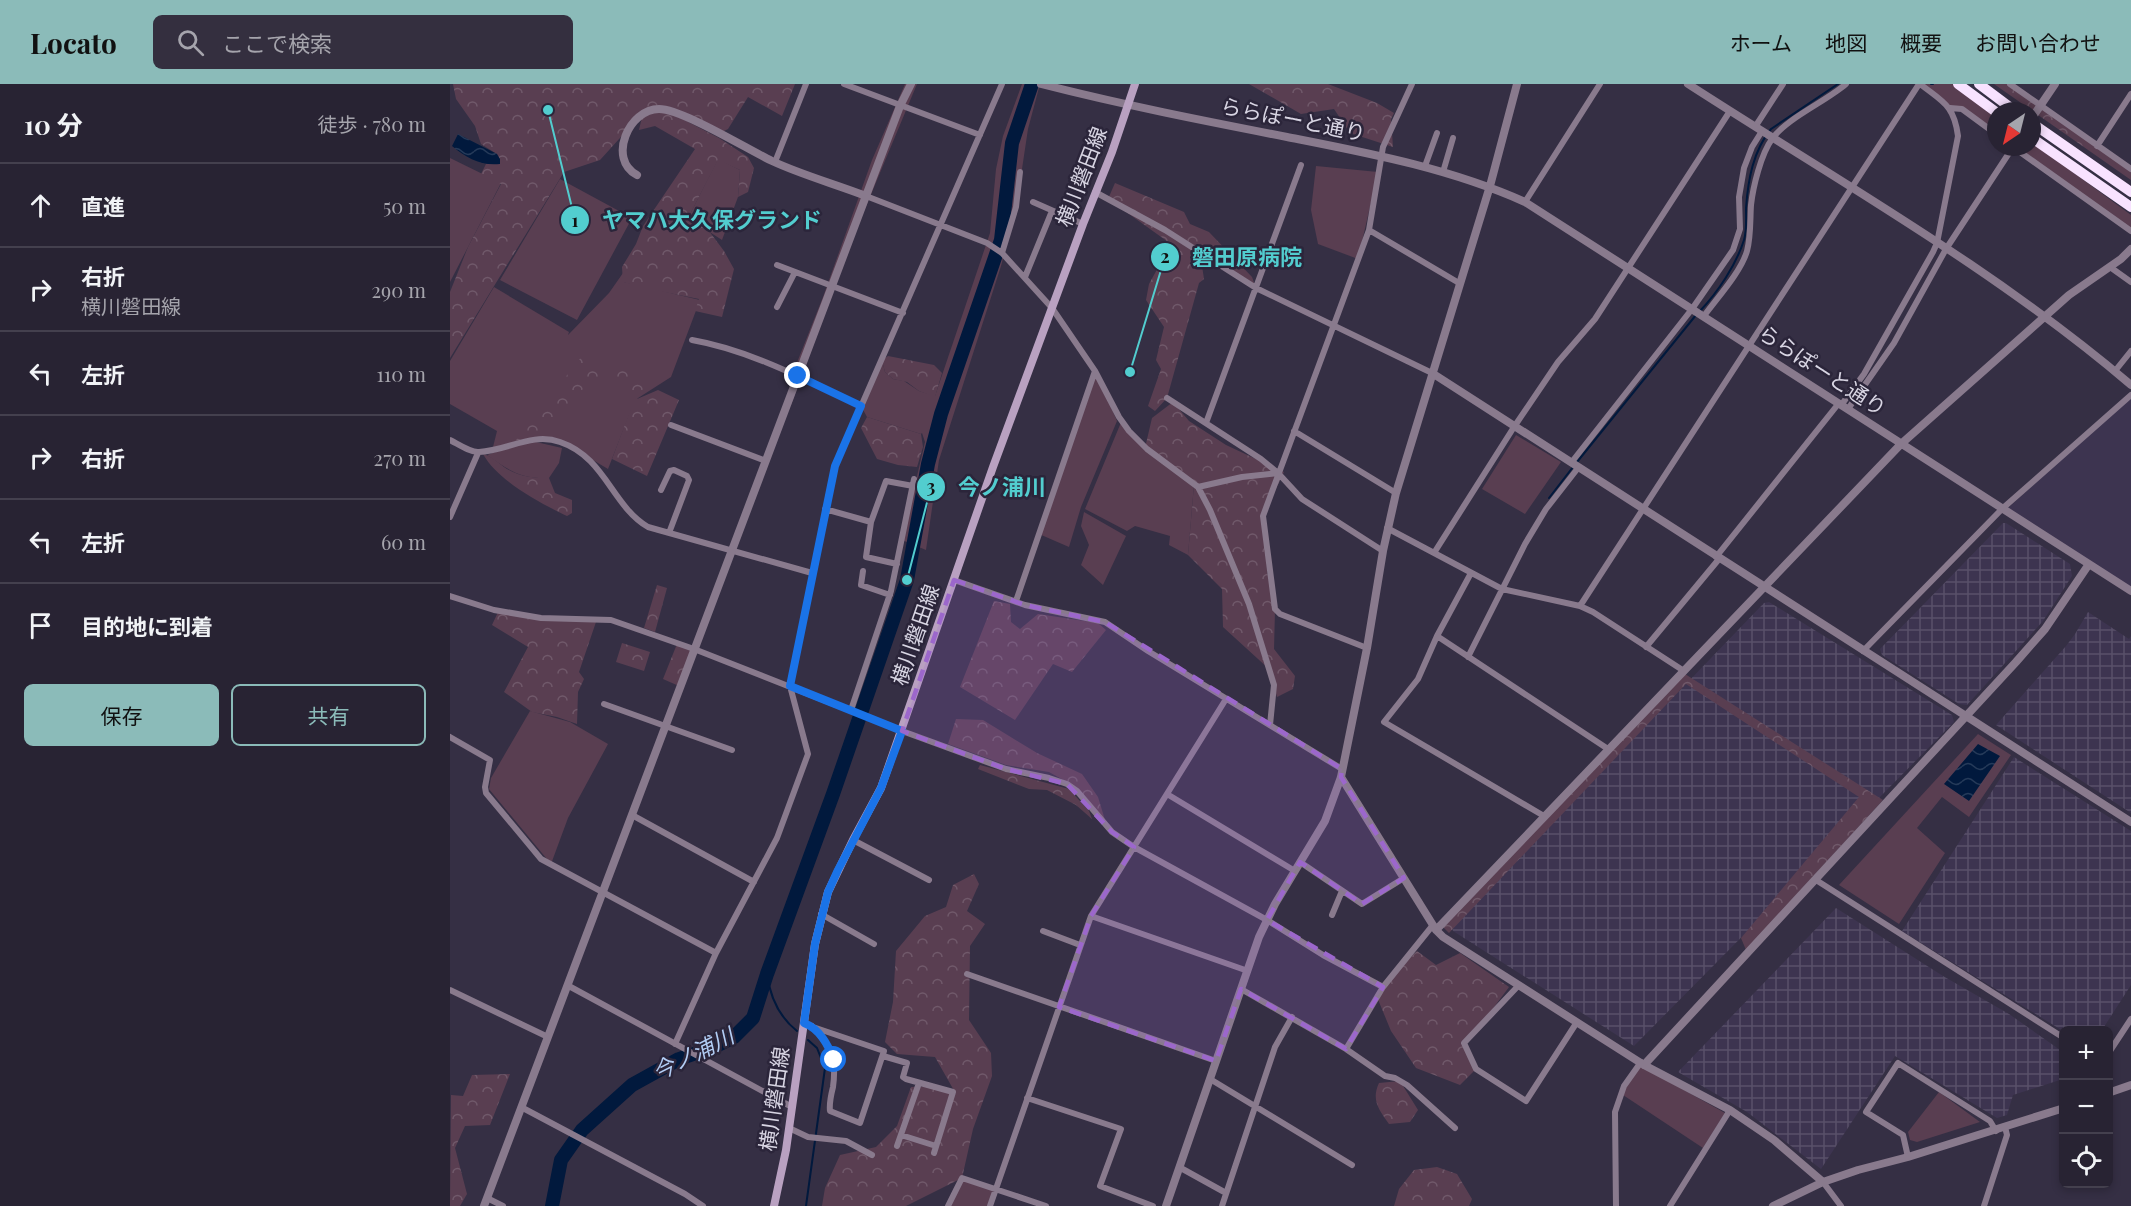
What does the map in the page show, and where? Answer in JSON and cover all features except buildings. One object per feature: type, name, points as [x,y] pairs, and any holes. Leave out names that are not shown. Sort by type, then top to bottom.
[{"type":"highway","points":[[1958,84],[1987,105]]},
{"type":"highway","points":[[1979,84],[2003,102]]},
{"type":"highway","points":[[2041,129],[2131,192]]},
{"type":"highway","points":[[2041,144],[2131,207]]},
{"type":"main road","name":"横川磐田線","points":[[774,1206],[782,1178],[792,1107],[808,1025],[815,944],[828,892],[881,788],[993,467],[1112,152],[1135,84]]},
{"type":"street","points":[[775,162],[806,84]]},
{"type":"street","points":[[844,84],[980,135]]},
{"type":"street","points":[[503,1206],[486,1202],[900,106],[911,84]]},
{"type":"street","points":[[675,1044],[716,953],[777,838],[808,754],[790,686],[835,466],[1002,84]]},
{"type":"street","name":"ららぽーと通り","points":[[1041,84],[1127,106],[1425,166],[1490,186],[1525,202],[2131,591]]},
{"type":"street","points":[[1367,648],[1280,614],[1275,609],[1263,516],[1369,230],[1383,147],[1412,84]]},
{"type":"street","points":[[1166,1206],[1267,920],[1325,821],[1342,773],[1367,648],[1387,528],[1490,186],[1517,84]]},
{"type":"street","points":[[1525,202],[1600,84]]},
{"type":"street","points":[[1688,84],[1852,187],[2045,315],[2131,385]]},
{"type":"street","points":[[1468,657],[1525,544],[1574,465],[1692,309],[1733,250],[1740,230],[1739,197],[1744,168],[1758,129],[1783,84]]},
{"type":"street","points":[[1704,316],[1746,254],[1750,240],[1753,192],[1767,148],[1773,138],[1787,125],[1846,84]]},
{"type":"street","points":[[1580,606],[1920,84],[1950,108],[1956,119],[1958,136],[1936,243],[1864,374],[1843,405]]},
{"type":"street","points":[[2010,84],[2032,102]]},
{"type":"street","points":[[2041,105],[2055,84]]},
{"type":"street","points":[[2097,146],[2131,94]]},
{"type":"street","points":[[637,175],[625,166],[621,156],[632,124],[648,111],[658,108],[670,110],[775,162],[940,224],[987,243],[1002,253],[1053,308],[1095,371],[1129,431],[1147,449],[1198,488],[1210,510],[1249,604],[1274,685],[1270,725]]},
{"type":"street","points":[[1950,108],[1962,109],[1987,127]]},
{"type":"street","points":[[2041,109],[2131,169]]},
{"type":"street","points":[[1434,553],[1514,427],[1558,362],[1594,319],[1730,111]]},
{"type":"street","points":[[1425,166],[1437,133]]},
{"type":"street","points":[[1443,172],[1453,138]]},
{"type":"street","points":[[1646,647],[1893,344],[1946,249],[2007,156]]},
{"type":"street","points":[[2026,156],[2131,231]]},
{"type":"street","points":[[1206,423],[1301,165]]},
{"type":"street","points":[[1002,253],[1016,207],[1020,172]]},
{"type":"street","points":[[1095,192],[1165,230],[1256,288],[1432,374],[2131,822]]},
{"type":"street","points":[[1033,202],[1083,224]]},
{"type":"street","points":[[1025,277],[1052,211]]},
{"type":"street","points":[[1369,230],[1459,283]]},
{"type":"street","points":[[1346,1049],[1383,987],[1435,927],[1901,444],[2045,315],[2131,249]]},
{"type":"street","points":[[777,265],[903,313]]},
{"type":"street","points":[[2110,267],[2131,282]]},
{"type":"street","points":[[777,307],[795,272]]},
{"type":"street","points":[[692,340],[715,344],[798,376],[861,406]]},
{"type":"street","points":[[2115,371],[2131,351]]},
{"type":"street","points":[[1016,602],[1095,371]]},
{"type":"street","points":[[1863,651],[2003,508],[2131,395]]},
{"type":"street","points":[[1167,398],[1261,459],[1278,473],[1302,499],[1383,551]]},
{"type":"street","points":[[671,425],[766,461]]},
{"type":"street","points":[[1294,431],[1396,493]]},
{"type":"street","points":[[450,440],[478,453],[543,439],[561,442],[576,450],[593,464],[605,476],[627,509],[637,520],[648,526],[812,573]]},
{"type":"street","points":[[450,517],[478,453]]},
{"type":"street","points":[[661,490],[670,471],[674,470],[687,476],[689,480],[669,533]]},
{"type":"street","points":[[1198,488],[1242,477],[1278,473]]},
{"type":"street","points":[[851,710],[890,595],[897,564],[914,483],[886,481],[872,522],[866,556],[897,564]]},
{"type":"street","points":[[825,509],[872,522]]},
{"type":"street","points":[[1387,528],[1502,589],[1580,606],[1684,671]]},
{"type":"street","points":[[1616,1206],[1615,1112],[1624,1086],[1642,1063],[1816,880],[2045,629],[2089,564]]},
{"type":"street","points":[[863,571],[861,585],[890,595]]},
{"type":"street","points":[[1471,573],[1437,636],[1418,679],[1384,722],[1544,816]]},
{"type":"street","points":[[954,580],[1016,602],[1099,619],[1270,725],[1342,773],[1404,878],[1443,937],[1642,1063],[1730,1110],[1773,1140],[1823,1182],[1841,1206]]},
{"type":"street","points":[[450,596],[494,610],[541,618],[611,620],[694,649],[902,731],[1006,769],[1067,784],[1077,791],[1112,832],[1134,847],[1383,987]]},
{"type":"street","points":[[1437,636],[1608,749]]},
{"type":"street","points":[[990,1206],[1091,916],[1226,699]]},
{"type":"street","points":[[604,704],[732,750]]},
{"type":"street","points":[[450,737],[490,760],[484,787],[486,793],[541,859],[716,953]]},
{"type":"street","points":[[1167,794],[1295,871]]},
{"type":"street","points":[[632,815],[754,882]]},
{"type":"street","points":[[853,840],[929,880]]},
{"type":"street","points":[[1300,862],[1362,904],[1404,878]]},
{"type":"street","points":[[1816,880],[2059,1035]]},
{"type":"street","points":[[1332,915],[1342,891]]},
{"type":"street","points":[[821,914],[874,944]]},
{"type":"street","points":[[1091,916],[1248,971]]},
{"type":"street","points":[[1043,932],[1080,945]]},
{"type":"street","points":[[967,974],[1216,1061]]},
{"type":"street","points":[[1519,985],[1464,1043],[1476,1069],[1526,1101],[1577,1022]]},
{"type":"street","points":[[567,986],[792,1107]]},
{"type":"street","points":[[1241,989],[1346,1049],[1385,1076],[1395,1078],[1407,1085],[1455,1128]]},
{"type":"street","points":[[450,990],[548,1037]]},
{"type":"street","points":[[1222,1206],[1275,1047],[1292,1017]]},
{"type":"street","points":[[2113,1048],[2131,1019]]},
{"type":"street","points":[[808,1025],[884,1052],[860,1123],[830,1111],[835,1071],[834,1060],[823,1038],[808,1025]]},
{"type":"street","points":[[882,1056],[907,1063],[903,1077],[906,1079],[953,1092],[935,1150],[901,1135]]},
{"type":"street","points":[[1908,1157],[1903,1135],[1866,1112],[1898,1062],[1990,1121],[1996,1131]]},
{"type":"street","points":[[1210,1079],[1353,1165]]},
{"type":"street","points":[[897,1146],[919,1083]]},
{"type":"street","points":[[2113,1092],[2131,1085]]},
{"type":"street","points":[[1027,1098],[1121,1129],[1100,1186],[1153,1206]]},
{"type":"street","points":[[521,1107],[704,1206]]},
{"type":"street","points":[[1670,1206],[1730,1110]]},
{"type":"street","points":[[1773,1206],[1823,1182],[1858,1170],[1996,1131],[2059,1110]]},
{"type":"street","points":[[1984,1206],[2007,1135],[2005,1127]]},
{"type":"street","points":[[789,1128],[808,1137],[846,1141],[872,1155]]},
{"type":"street","points":[[1179,1167],[1226,1193]]},
{"type":"street","points":[[948,1206],[962,1178],[1046,1206]]},
{"type":"highlighted area","points":[[954,580],[1025,605],[1105,622],[1342,769],[1341,777],[1404,878],[1362,904],[1300,862],[1267,920],[1383,987],[1346,1049],[1241,989],[1216,1061],[1059,1007],[1091,916],[1134,847],[1112,832],[1067,784],[1006,769],[902,731]]},
{"type":"shaded area","points":[[2131,395],[2131,592],[2006,510]]},
{"type":"shaded area","points":[[2003,523],[2070,564],[2072,576],[2043,621],[1967,705],[1959,704],[1882,655],[1880,649]]},
{"type":"shaded area","points":[[1769,602],[1952,715],[1954,722],[1634,1046],[1453,931],[1452,927],[1764,603]]},
{"type":"shaded area","points":[[2088,612],[2129,639],[2131,636],[2131,813],[1996,725],[2066,646]]},
{"type":"shaded area","points":[[2014,757],[2131,831],[2131,985],[2105,1026],[2059,1026],[2059,1029],[1902,931]]},
{"type":"shaded area","points":[[1836,908],[1943,976],[2009,1014],[2059,1049],[2059,1080],[2013,1095],[2007,1115],[1997,1118],[1895,1056],[1821,1169],[1747,1112],[1678,1072]]},
{"type":"green space","points":[[453,84],[795,84],[782,116],[748,97],[728,129],[722,132],[670,110],[659,113],[669,112],[719,138],[748,157],[754,168],[748,192],[738,197],[740,170],[718,160],[688,218],[709,231],[734,269],[722,317],[695,311],[699,299],[623,282],[622,267],[636,244],[643,226],[695,149],[655,126],[639,130],[642,117],[639,117],[600,160],[564,172],[450,358],[450,292],[468,247],[501,184],[481,174],[486,164],[499,164],[497,154],[481,144],[475,126],[456,99]]},
{"type":"green space","points":[[905,84],[917,84],[857,228],[791,405],[786,403],[796,365],[872,160]]},
{"type":"green space","points":[[1022,84],[1040,84],[1028,129],[1016,209],[1001,266],[939,460],[926,550],[902,540],[925,442],[922,433],[867,417],[861,406],[882,360],[885,372],[893,379],[904,381],[919,391],[935,396],[990,233],[996,169],[1003,136]]},
{"type":"green space","points":[[1249,84],[1328,84],[1377,103],[1394,113],[1391,119],[1393,147],[1350,133],[1334,109],[1301,114]]},
{"type":"green space","points":[[1920,84],[1953,84],[1987,109],[1987,125],[1962,109],[1950,108]]},
{"type":"green space","points":[[1994,84],[2013,84],[2038,102],[2020,102]]},
{"type":"green space","points":[[2041,104],[2131,168],[2131,180],[2041,117]]},
{"type":"green space","points":[[2041,149],[2131,215],[2131,231],[2030,156],[2041,156]]},
{"type":"green space","points":[[450,158],[501,183],[450,282]]},
{"type":"green space","points":[[718,159],[740,170],[738,197],[722,240],[688,218]]},
{"type":"green space","points":[[1316,166],[1378,172],[1358,259],[1318,244],[1311,210]]},
{"type":"green space","points":[[560,179],[632,218],[577,320],[500,280]]},
{"type":"green space","points":[[1115,183],[1184,212],[1190,224],[1209,232],[1252,277],[1256,288],[1200,253],[1204,279],[1199,283],[1167,398],[1155,411],[1148,406],[1161,369],[1156,360],[1164,327],[1146,300],[1149,284],[1171,244],[1108,199]]},
{"type":"green space","points":[[623,273],[624,282],[700,300],[671,377],[635,400],[608,469],[576,450],[550,440],[536,442],[562,448],[559,463],[549,478],[530,477],[516,473],[487,455],[519,444],[493,447],[497,431],[450,404],[450,361],[494,287],[569,332],[568,335],[609,293]]},
{"type":"green space","points":[[582,356],[649,379],[637,399],[658,390],[679,400],[647,476],[612,459],[633,403],[626,394],[604,380],[585,388],[577,395],[550,440],[513,444]]},
{"type":"green space","points":[[888,356],[934,365],[942,373],[935,397],[919,391],[907,382],[893,379],[885,372],[882,360]]},
{"type":"green space","points":[[1095,371],[1117,421],[1081,507],[1069,547],[1039,534]]},
{"type":"green space","points":[[1173,402],[1189,421],[1226,445],[1284,472],[1263,516],[1267,571],[1275,609],[1274,649],[1295,676],[1293,689],[1277,697],[1269,669],[1223,627],[1222,589],[1188,555],[1194,485],[1145,448],[1152,418]]},
{"type":"green space","points":[[867,417],[921,434],[923,447],[917,467],[877,459],[861,428]]},
{"type":"green space","points":[[1122,420],[1147,449],[1194,485],[1188,555],[1169,545],[1170,536],[1135,526],[1127,531],[1085,509]]},
{"type":"green space","points":[[1516,435],[1561,462],[1525,514],[1482,489]]},
{"type":"green space","points":[[483,454],[517,474],[549,478],[555,493],[572,500],[572,513],[567,516],[520,490],[499,473]]},
{"type":"green space","points":[[1084,512],[1126,536],[1103,585],[1081,565],[1089,545],[1081,526]]},
{"type":"green space","points":[[657,585],[667,588],[655,632],[644,628]]},
{"type":"green space","points":[[994,601],[1010,604],[1011,622],[1020,629],[1038,614],[1098,623],[1106,630],[1072,672],[1053,664],[1015,720],[960,687]]},
{"type":"green space","points":[[499,610],[566,620],[597,619],[579,672],[584,679],[578,692],[577,724],[532,712],[504,692],[528,647],[492,625]]},
{"type":"green space","points":[[622,643],[650,652],[644,671],[616,662]]},
{"type":"green space","points":[[677,644],[693,650],[679,686],[663,679]]},
{"type":"green space","points":[[1685,674],[1883,800],[1746,950],[1741,938],[1859,797],[1686,684],[1449,933],[1440,924]]},
{"type":"green space","points":[[530,711],[570,722],[608,744],[568,818],[551,864],[489,789],[491,778]]},
{"type":"green space","points":[[956,719],[983,720],[1037,753],[1082,774],[1098,797],[1105,820],[1076,787],[1049,772],[1006,765],[948,744]]},
{"type":"green space","points":[[1978,734],[2011,755],[1969,817],[1942,797],[1917,828],[1945,853],[1899,924],[1839,885]]},
{"type":"green space","points":[[980,765],[1069,789],[1089,811],[1092,819],[1076,805],[1047,790],[1029,789],[978,769]]},
{"type":"green space","points":[[974,874],[979,884],[967,911],[985,924],[970,946],[969,1020],[991,1053],[992,1076],[973,1129],[962,1178],[906,1206],[822,1206],[825,1188],[840,1155],[876,1147],[897,1126],[911,1087],[937,1086],[956,1094],[935,1057],[897,1054],[885,1042],[893,1002],[896,951],[925,916],[946,907],[953,885]]},
{"type":"green space","points":[[1417,951],[1436,965],[1460,953],[1509,987],[1480,1026],[1464,1043],[1476,1069],[1460,1085],[1416,1068],[1391,1031],[1377,997],[1398,969]]},
{"type":"green space","points":[[1641,1066],[1725,1113],[1703,1148],[1623,1095],[1626,1083]]},
{"type":"green space","points":[[510,1074],[490,1125],[465,1126],[455,1148],[467,1194],[460,1206],[450,1206],[451,1095],[463,1096],[472,1075]]},
{"type":"green space","points":[[1400,1081],[1418,1110],[1410,1122],[1389,1124],[1377,1105],[1377,1089],[1379,1083]]},
{"type":"green space","points":[[1939,1092],[1980,1122],[1917,1142],[1910,1140],[1908,1132]]},
{"type":"green space","points":[[1437,1167],[1457,1174],[1472,1199],[1469,1206],[1394,1206],[1399,1189],[1414,1170]]},
{"type":"green space","points":[[962,1178],[996,1188],[990,1206],[948,1206]]},
{"type":"water","points":[[458,134],[497,154],[500,164],[480,162],[452,146]]},
{"type":"water","points":[[1978,744],[2000,756],[1969,801],[1944,784]]},
{"type":"waterway","name":"今ノ浦川","points":[[552,1206],[561,1160],[582,1130],[632,1085],[679,1059],[714,1047],[734,1037],[753,1018],[907,580],[928,464],[941,414],[1001,240],[1012,143],[1032,84]]},
{"type":"waterway","points":[[1700,311],[1726,278],[1741,249],[1746,232],[1750,176],[1765,138],[1771,129],[1838,84]]},
{"type":"waterway","points":[[1577,462],[1696,315]]},
{"type":"waterway","points":[[1549,498],[1573,467]]},
{"type":"waterway","points":[[767,974],[776,1006],[797,1031]]},
{"type":"waterway","points":[[806,1206],[825,1068],[817,1048],[808,1040]]},
{"type":"place","name":"ヤマハ大久保グランド","points":[[548,110]]},
{"type":"place","name":"磐田原病院","points":[[1130,372]]},
{"type":"place","name":"今ノ浦川","points":[[907,580]]},
{"type":"route","points":[[798,376],[861,406],[835,466],[790,686],[902,731],[881,788],[838,870],[821,914],[804,1023],[812,1026],[823,1038],[834,1060]]}]
